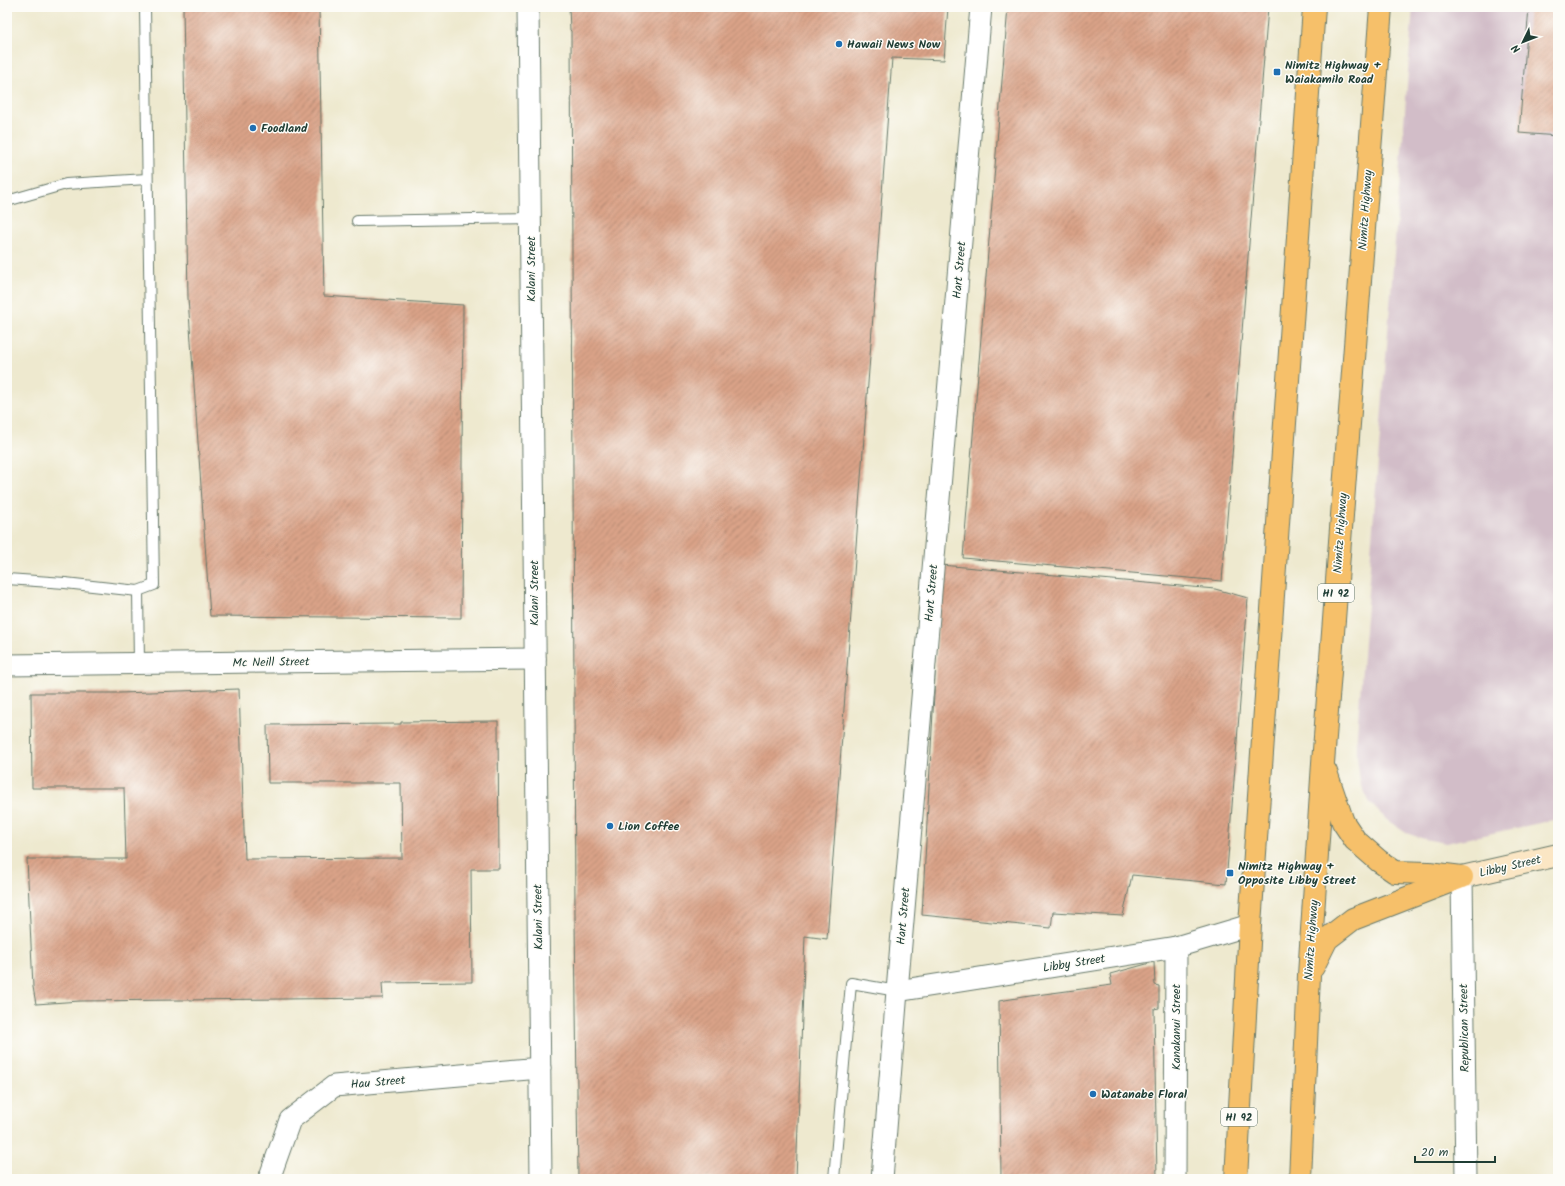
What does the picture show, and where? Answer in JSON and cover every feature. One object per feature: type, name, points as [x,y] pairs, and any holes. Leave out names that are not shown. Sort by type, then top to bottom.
[{"type":"main road","name":"HI 92","points":[[1236,1179],[1250,925],[1314,7]]},
{"type":"main road","name":"Nimitz Highway","points":[[1300,1179],[1309,975],[1323,763],[1381,7]]},
{"type":"main road","points":[[1323,763],[1342,822],[1355,840],[1379,861],[1394,872],[1429,873],[1462,877]]},
{"type":"main road","points":[[1309,975],[1327,938],[1353,919],[1462,877]]},
{"type":"street","name":"Kalani Street","points":[[528,7],[541,1179]]},
{"type":"street","name":"Hart Street","points":[[882,1179],[981,7]]},
{"type":"street","name":"Mc Neill Street","points":[[7,665],[535,659]]},
{"type":"street","name":"Libby Street","points":[[1462,877],[1558,856]]},
{"type":"street","name":"Republican Street","points":[[1462,877],[1466,1179]]},
{"type":"street","name":"Libby Street","points":[[897,991],[1176,947],[1250,925]]},
{"type":"street","name":"Kanakanui Street","points":[[1175,1179],[1176,947]]},
{"type":"street","name":"Hau Street","points":[[269,1179],[290,1120],[334,1086],[540,1068]]},
{"type":"lane","points":[[7,579],[65,583],[138,591],[154,585],[145,7]]},
{"type":"lane","points":[[7,201],[66,184],[148,179]]},
{"type":"lane","points":[[357,221],[531,218]]},
{"type":"lane","points":[[138,591],[138,663]]},
{"type":"lane","points":[[834,1179],[851,983],[897,991]]},
{"type":"shaded area","points":[[1413,7],[1558,7],[1558,819],[1446,843],[1424,839],[1406,833],[1387,820],[1370,803],[1360,782],[1356,747]]},
{"type":"building","points":[[183,7],[319,7],[324,296],[463,305],[461,618],[210,616],[188,298]]},
{"type":"building","points":[[569,7],[948,7],[944,60],[892,58],[827,939],[805,936],[796,1179],[578,1179],[575,919],[571,31]]},
{"type":"building","points":[[1008,7],[1268,7],[1222,581],[963,558]]},
{"type":"building","points":[[1529,7],[1558,7],[1558,136],[1519,133]]},
{"type":"building","points":[[941,565],[1215,589],[1248,598],[1226,884],[1132,875],[1123,916],[1053,912],[1051,928],[922,915]]},
{"type":"building","points":[[239,689],[245,859],[402,858],[401,783],[268,783],[267,725],[401,724],[401,722],[498,721],[499,869],[471,869],[472,982],[382,983],[383,998],[80,1001],[36,1004],[33,987],[27,859],[126,859],[124,788],[32,788],[31,693],[120,693]]},
{"type":"building","name":"Watanabe Floral","points":[[1154,962],[1155,985],[1159,986],[1159,1008],[1154,1009],[1157,1179],[1001,1179],[999,1001],[1112,985],[1110,974]]},
{"type":"place","name":"Hawaii News Now","points":[[839,44]]},
{"type":"place","name":"Nimitz Highway + Waiakamilo Road","points":[[1277,72]]},
{"type":"place","name":"Foodland","points":[[253,128]]},
{"type":"place","name":"Lion Coffee","points":[[610,826]]},
{"type":"place","name":"Nimitz Highway + Opposite Libby Street","points":[[1230,873]]},
{"type":"place","name":"Watanabe Floral","points":[[1093,1094]]}]
